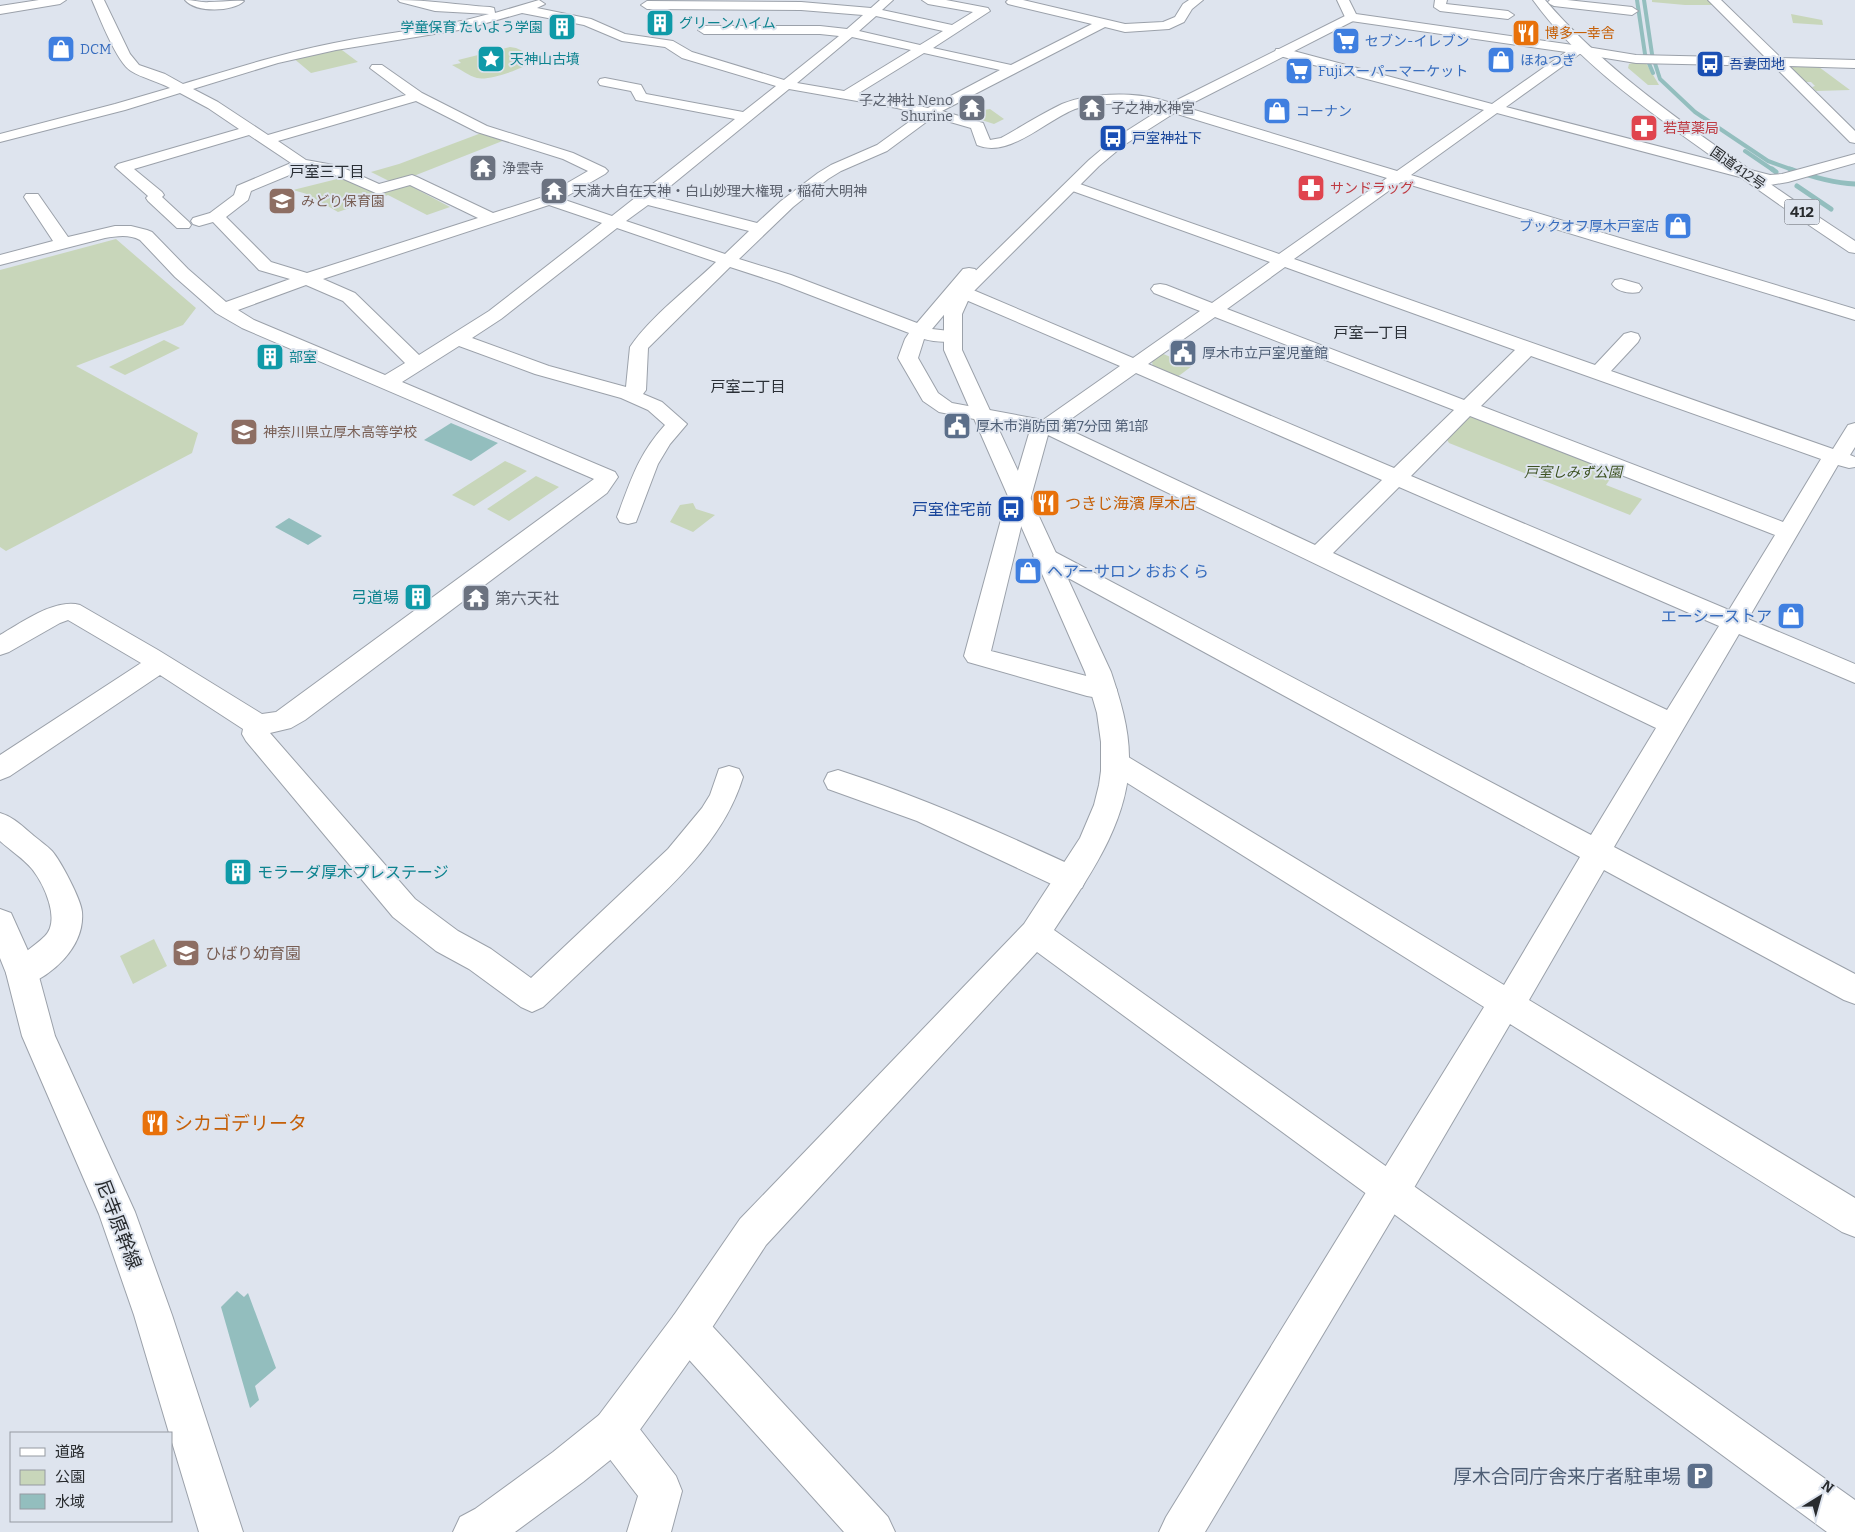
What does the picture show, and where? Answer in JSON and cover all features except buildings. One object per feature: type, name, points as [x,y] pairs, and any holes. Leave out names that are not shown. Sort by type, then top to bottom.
[{"type":"main road","points":[[0,10],[60,0]]},
{"type":"main road","points":[[98,0],[129,64],[134,68],[160,77],[213,105],[302,164],[334,169],[378,189],[412,180],[493,219]]},
{"type":"main road","points":[[191,0],[194,4],[204,6],[238,1]]},
{"type":"main road","points":[[404,0],[420,5],[448,4],[519,10],[587,22],[622,37],[669,44],[687,55],[786,85],[933,112],[975,124],[981,131],[980,138],[982,142],[989,145],[1006,141],[1068,108],[1084,102],[1142,100],[1174,107],[1855,315]]},
{"type":"main road","points":[[386,383],[495,316],[613,222],[645,199],[850,33],[887,0]]},
{"type":"main road","points":[[847,95],[953,29],[984,12],[928,0]]},
{"type":"main road","points":[[1017,0],[1012,2],[1125,28],[1165,26],[1180,19],[1187,7],[1197,0]]},
{"type":"main road","points":[[1343,0],[1351,16]]},
{"type":"main road","points":[[1441,0],[1440,7],[1508,15]]},
{"type":"main road","points":[[1506,40],[1510,0]]},
{"type":"main road","name":"国道412号","points":[[1538,0],[1582,51],[1644,102],[1855,248]]},
{"type":"main road","points":[[1714,0],[1780,62],[1855,139]]},
{"type":"main road","points":[[1553,1],[1613,4],[1632,11]]},
{"type":"main road","name":"国道412号","points":[[1553,1],[1605,54],[1670,109],[1855,238]]},
{"type":"main road","points":[[0,138],[120,106],[275,60],[336,46],[465,26],[548,2]]},
{"type":"main road","points":[[647,5],[802,6],[873,12],[953,29]]},
{"type":"main road","points":[[1672,724],[1047,426],[946,408],[930,397],[908,358],[914,339],[920,331],[966,282],[988,265],[1094,163],[1119,142],[1174,107],[1351,16],[1643,59],[1855,64]]},
{"type":"main road","points":[[628,394],[636,390],[639,347],[687,297],[730,261],[761,229],[823,176],[836,168],[882,148],[933,112],[1103,23]]},
{"type":"main road","points":[[704,30],[821,30],[850,33],[1012,69]]},
{"type":"main road","points":[[1104,690],[1078,685],[977,656],[1013,516],[1022,505],[1039,432],[1283,261],[1283,259],[1399,176],[1582,51]]},
{"type":"main road","points":[[1281,52],[1770,180],[1793,176],[1855,158]]},
{"type":"main road","points":[[222,309],[307,279],[550,200],[600,171],[568,156],[482,129],[417,96],[377,68]]},
{"type":"main road","points":[[605,82],[636,88],[641,97],[746,117]]},
{"type":"main road","points":[[266,140],[417,96]]},
{"type":"main road","points":[[183,225],[154,198],[156,195],[123,167],[251,130]]},
{"type":"main road","points":[[146,236],[216,216],[242,197],[243,189],[302,164]]},
{"type":"main road","points":[[1072,186],[1845,461]]},
{"type":"main road","points":[[32,196],[63,243]]},
{"type":"main road","points":[[645,199],[761,229]]},
{"type":"main road","points":[[550,200],[785,279],[920,331],[935,336],[952,336]]},
{"type":"main road","points":[[216,216],[264,266],[307,279],[349,297],[417,364]]},
{"type":"main road","points":[[0,260],[118,230],[137,231],[146,236],[192,283],[222,309],[248,324],[606,476],[598,488],[296,713],[282,721],[258,725],[71,611],[51,617],[1,643]]},
{"type":"main road","points":[[475,1532],[506,1513],[614,1430],[688,1330],[754,1232],[1035,933],[1071,879],[1098,833],[1113,785],[1115,762],[1112,724],[1104,690],[1098,672],[953,350],[952,314],[966,282]]},
{"type":"main road","points":[[966,282],[1135,364],[1855,674]]},
{"type":"main road","points":[[1160,289],[1788,532]]},
{"type":"main road","points":[[1599,373],[1630,338]]},
{"type":"main road","points":[[458,339],[542,370],[628,394],[655,406],[677,424],[662,441],[647,464],[628,517]]},
{"type":"main road","points":[[1318,555],[1528,348]]},
{"type":"main road","points":[[1845,461],[1840,455],[1855,429]]},
{"type":"main road","points":[[1180,1532],[1389,1189],[1395,1185],[1505,1003],[1512,1000],[1596,857],[1596,852],[1831,460],[1845,461]]},
{"type":"main road","points":[[1045,556],[1855,990]]},
{"type":"main road","points":[[0,768],[159,663]]},
{"type":"main road","points":[[258,725],[255,734],[404,908],[447,940],[480,959],[532,998],[691,845],[719,802],[729,777]]},
{"type":"main road","points":[[1115,762],[1855,1219]]},
{"type":"main road","points":[[838,781],[881,794],[950,822],[1071,879]]},
{"type":"main road","points":[[0,824],[42,860],[62,894],[67,911],[59,943],[22,974]]},
{"type":"main road","name":"尼寺原幹線","points":[[0,922],[22,974],[39,1036],[120,1222],[153,1315],[221,1532]]},
{"type":"main road","points":[[1035,933],[1855,1526]]},
{"type":"main road","points":[[688,1330],[873,1532]]},
{"type":"main road","points":[[614,1430],[661,1491],[649,1532]]},
{"type":"green space","points":[[1652,0],[1709,0],[1715,5],[1685,5],[1652,2]]},
{"type":"green space","points":[[1791,14],[1822,20],[1823,25],[1793,23]]},
{"type":"green space","points":[[338,47],[358,62],[311,73],[292,57]]},
{"type":"green space","points":[[510,47],[538,58],[509,72],[483,78],[474,77],[452,65],[461,63],[458,60]]},
{"type":"green space","points":[[1646,63],[1659,85],[1648,85],[1628,68],[1629,64]]},
{"type":"green space","points":[[1795,66],[1819,67],[1850,90],[1816,91],[1812,87],[1815,86],[1811,82],[1806,82],[1791,68]]},
{"type":"green space","points":[[990,109],[1004,119],[994,124],[969,116],[978,111]]},
{"type":"green space","points":[[484,132],[510,138],[401,181],[450,207],[427,215],[388,195],[338,212],[307,194],[293,190],[345,177],[376,191],[393,183],[371,172],[399,164]]},
{"type":"green space","points":[[116,239],[196,308],[183,325],[76,366],[198,433],[192,453],[6,551],[0,547],[0,270]]},
{"type":"green space","points":[[164,340],[180,348],[125,375],[109,367]]},
{"type":"green space","points":[[1161,353],[1192,366],[1176,378],[1153,368],[1152,361]]},
{"type":"green space","name":"戸室しみず公園","points":[[1469,415],[1617,469],[1606,485],[1642,499],[1630,515],[1449,443],[1446,438]]},
{"type":"green space","points":[[505,461],[527,471],[474,506],[452,495]]},
{"type":"green space","points":[[536,476],[559,487],[509,521],[487,509]]},
{"type":"green space","points":[[693,503],[696,509],[715,515],[693,532],[670,522],[680,505]]},
{"type":"green space","points":[[154,939],[167,966],[133,984],[120,956]]},
{"type":"water","points":[[451,423],[498,443],[471,461],[424,440]]},
{"type":"water","points":[[289,518],[322,536],[308,545],[275,527]]},
{"type":"water","points":[[237,1291],[244,1297],[248,1293],[276,1368],[255,1386],[259,1400],[250,1408],[221,1307]]},
{"type":"waterway","points":[[1637,0],[1645,54],[1653,73]]},
{"type":"waterway","points":[[1644,0],[1652,54],[1660,79],[1695,112],[1768,161],[1793,170]]},
{"type":"waterway","points":[[1745,151],[1773,170]]},
{"type":"waterway","points":[[1772,169],[1776,172]]},
{"type":"waterway","points":[[1790,169],[1822,179],[1855,184]]},
{"type":"waterway","points":[[1797,186],[1831,209]]},
{"type":"place","name":"グリーンハイム","points":[[660,23]]},
{"type":"place","name":"学童保育 たいよう学園","points":[[562,27]]},
{"type":"place","name":"博多一幸舎","points":[[1526,33]]},
{"type":"place","name":"セブン-イレブン","points":[[1346,41]]},
{"type":"place","name":"DCM","points":[[61,49]]},
{"type":"place","name":"天神山古墳","points":[[491,59]]},
{"type":"place","name":"ほねつぎ","points":[[1501,60]]},
{"type":"place","name":"吾妻団地","points":[[1710,64]]},
{"type":"place","name":"Fujiスーパーマーケット","points":[[1299,71]]},
{"type":"place","name":"子之神社 Neno Shurine","points":[[972,108]]},
{"type":"place","name":"子之神水神宮","points":[[1092,108]]},
{"type":"place","name":"コーナン","points":[[1277,111]]},
{"type":"place","name":"若草薬局","points":[[1644,128]]},
{"type":"place","name":"戸室神社下","points":[[1113,138]]},
{"type":"place","name":"浄雲寺","points":[[483,168]]},
{"type":"place","name":"サンドラッグ","points":[[1311,188]]},
{"type":"place","name":"天満大自在天神・白山妙理大権現・稲荷大明神","points":[[554,191]]},
{"type":"place","name":"みどり保育園","points":[[282,201]]},
{"type":"place","name":"ブックオフ厚木戸室店","points":[[1678,226]]},
{"type":"place","name":"厚木市立戸室児童館","points":[[1183,353]]},
{"type":"place","name":"部室","points":[[270,357]]},
{"type":"place","name":"厚木市消防団 第7分団 第1部","points":[[957,426]]},
{"type":"place","name":"神奈川県立厚木高等学校","points":[[244,432]]},
{"type":"place","name":"つきじ海濱 厚木店","points":[[1046,503]]},
{"type":"place","name":"戸室住宅前","points":[[1011,509]]},
{"type":"place","name":"ヘアーサロン おおくら","points":[[1028,571]]},
{"type":"place","name":"弓道場","points":[[418,597]]},
{"type":"place","name":"第六天社","points":[[476,598]]},
{"type":"place","name":"エーシーストア","points":[[1791,616]]},
{"type":"place","name":"モラーダ厚木プレステージ","points":[[238,872]]},
{"type":"place","name":"ひばり幼育園","points":[[186,953]]},
{"type":"place","name":"シカゴデリータ","points":[[155,1123]]},
{"type":"place","name":"厚木合同庁舎来庁者駐車場","points":[[1700,1476]]},
{"type":"district","name":"戸室三丁目","points":[[327,172]]},
{"type":"district","name":"戸室一丁目","points":[[1371,333]]},
{"type":"district","name":"戸室二丁目","points":[[748,387]]}]
